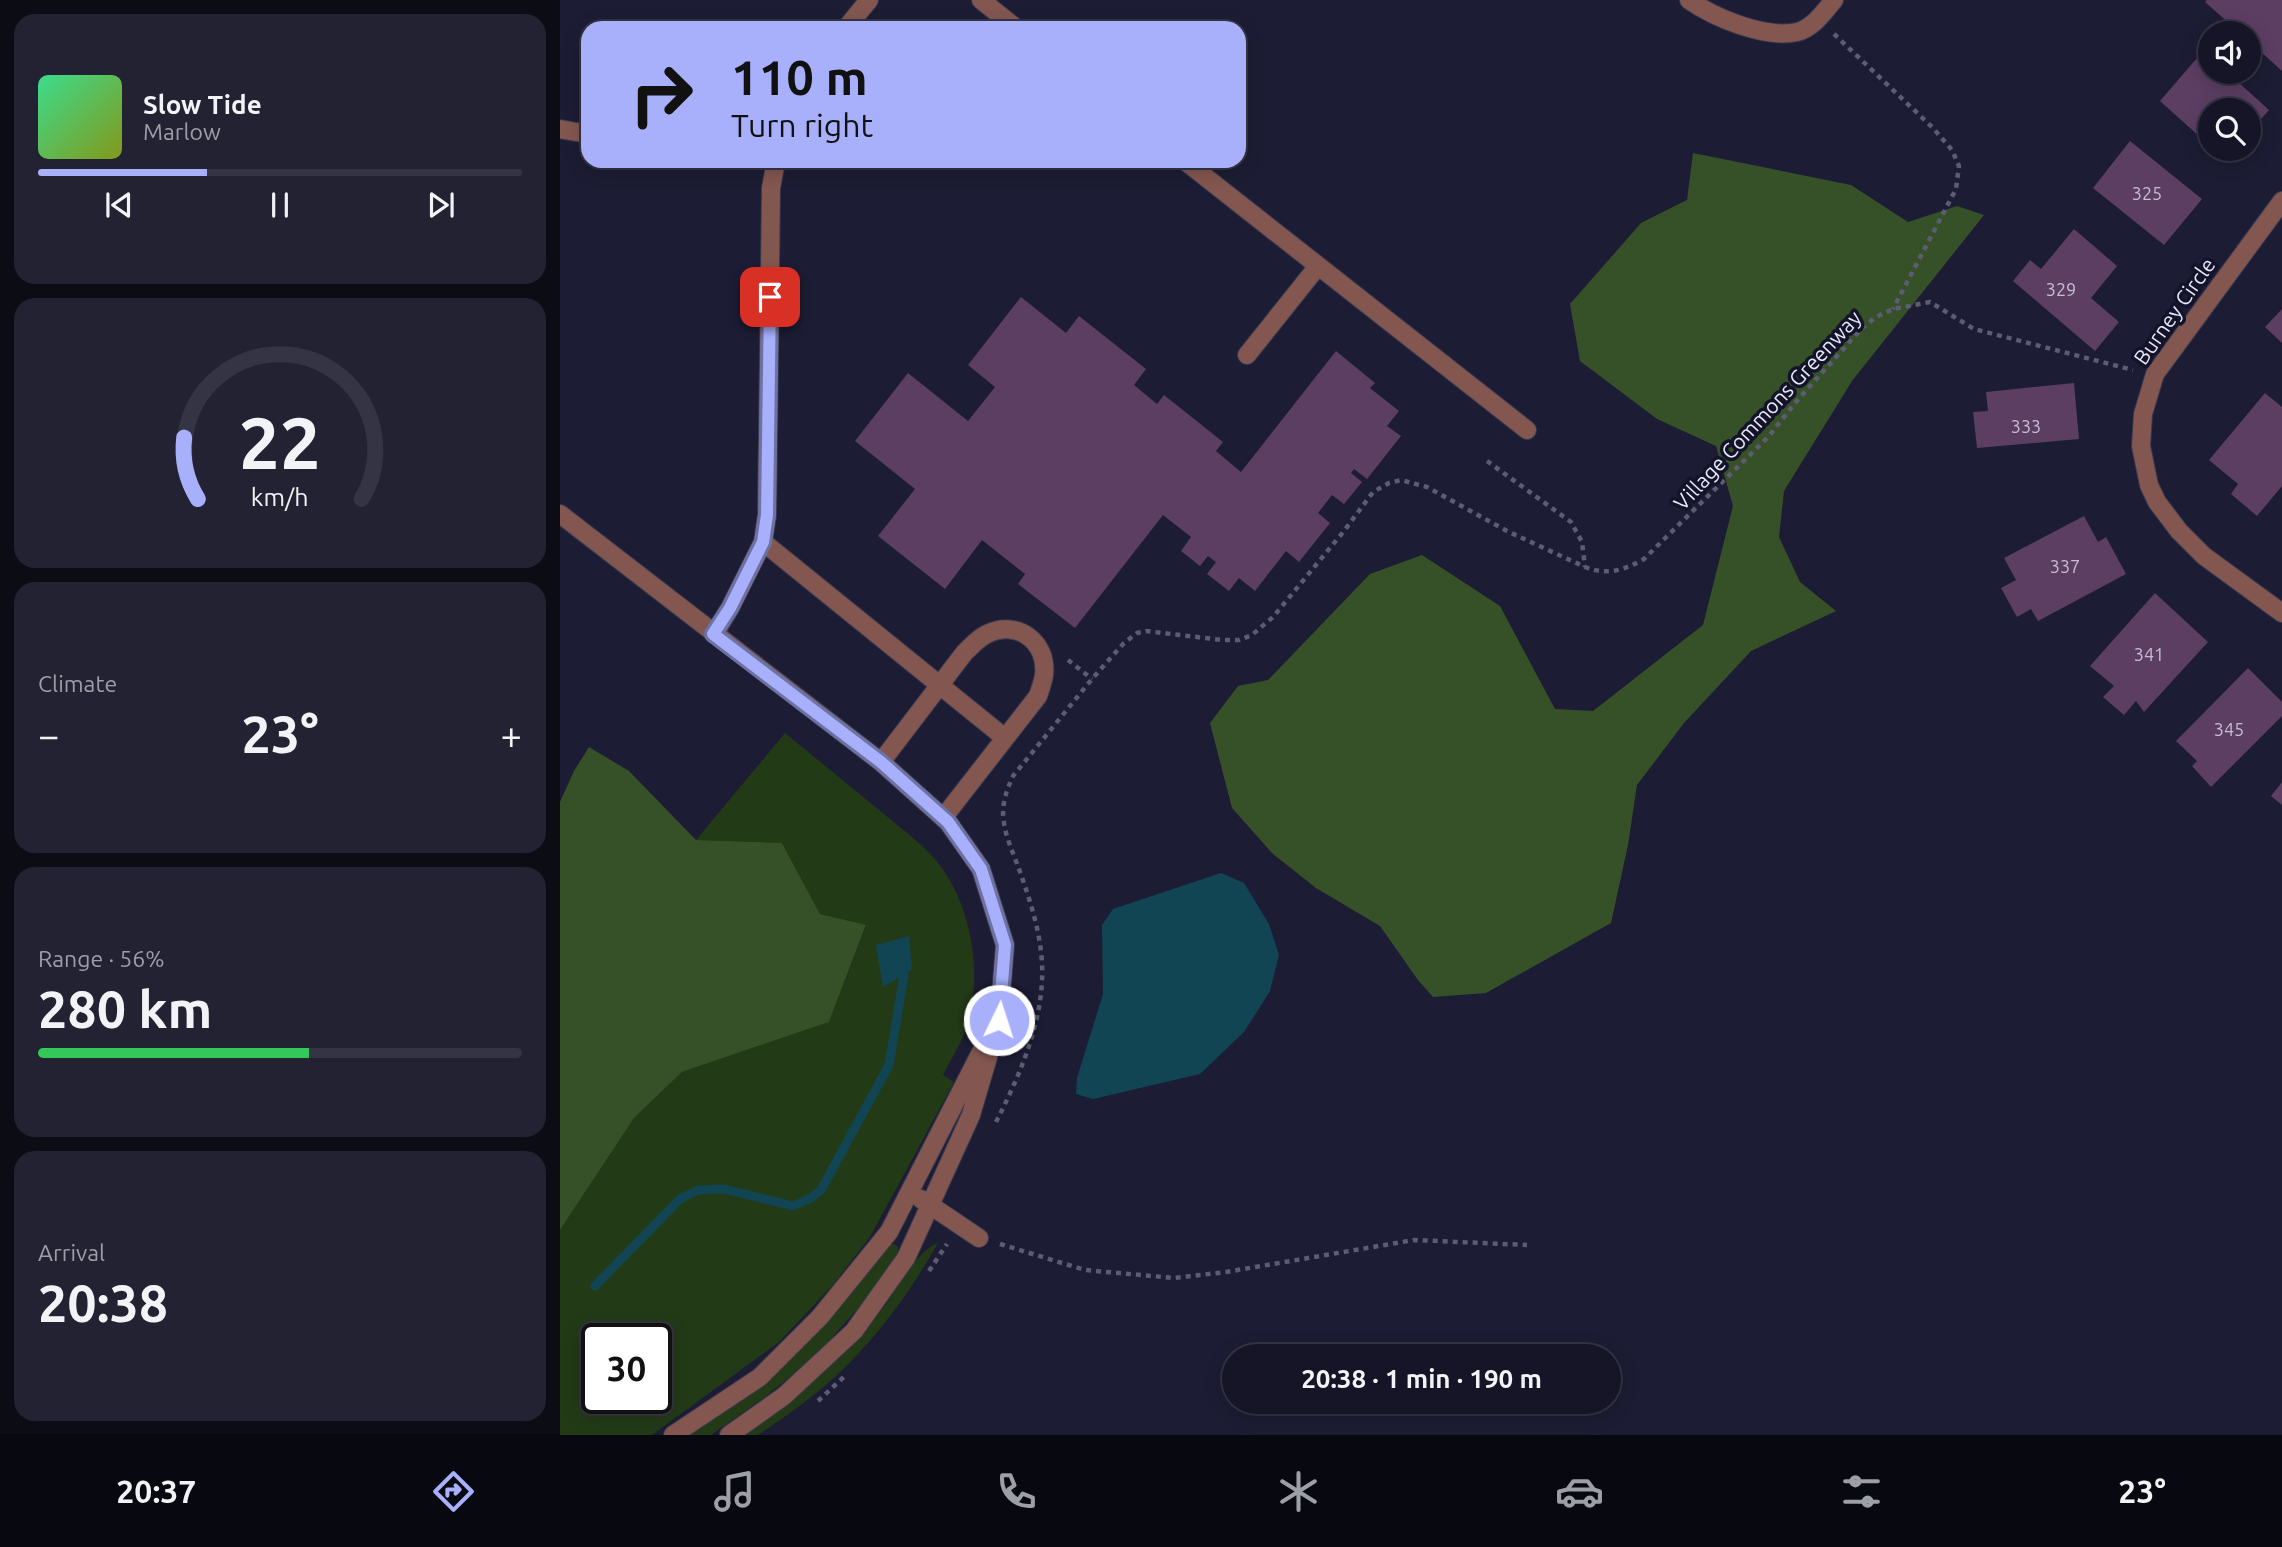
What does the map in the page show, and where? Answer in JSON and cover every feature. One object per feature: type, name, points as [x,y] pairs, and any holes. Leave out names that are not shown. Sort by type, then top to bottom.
[{"type":"street","points":[[852,21],[869,0]]},
{"type":"street","points":[[981,0],[1007,21]]},
{"type":"street","points":[[1689,0],[1736,25],[1768,32],[1798,32],[1818,19],[1834,0]]},
{"type":"street","points":[[560,129],[581,133]]},
{"type":"street","points":[[713,634],[730,608],[763,542],[767,515],[771,188],[775,168]]},
{"type":"street","points":[[1194,168],[1527,430]]},
{"type":"street","name":"Burney Circle","points":[[2282,201],[2155,374],[2143,414],[2141,446],[2149,485],[2157,502],[2179,531],[2204,556],[2282,613]]},
{"type":"street","points":[[1247,355],[1318,266]]},
{"type":"street","points":[[560,514],[881,762],[943,818],[981,869],[1005,945],[999,1020],[971,1115],[906,1258],[854,1331],[784,1396],[729,1435]]},
{"type":"street","points":[[763,542],[1005,738]]},
{"type":"street","points":[[881,762],[965,652],[988,633],[1017,630],[1030,636],[1042,652],[1044,676],[1038,696],[943,818]]},
{"type":"street","points":[[673,1435],[760,1377],[820,1317],[889,1232],[975,1060],[999,1020]]},
{"type":"street","points":[[909,1192],[979,1238]]},
{"type":"path","points":[[1818,19],[1933,128],[1952,150],[1959,166],[1956,188],[1893,309]]},
{"type":"path","name":"Village Commons Greenway","points":[[995,1126],[1026,1059],[1035,1021],[1042,967],[1035,917],[1004,823],[1003,804],[1007,789],[1013,776],[1092,679],[1124,643],[1137,633],[1146,631],[1238,640],[1252,635],[1273,617],[1373,492],[1401,480],[1427,487],[1507,531],[1597,572],[1612,573],[1626,569],[1644,559],[1768,436],[1863,328],[1876,317],[1893,309],[1930,302],[1974,329],[2155,374]]},
{"type":"path","points":[[1487,461],[1571,522],[1583,542],[1585,567]]},
{"type":"path","points":[[1060,654],[1092,679]]},
{"type":"path","points":[[926,1274],[947,1245],[954,1221]]},
{"type":"path","points":[[979,1238],[1085,1270],[1174,1278],[1226,1272],[1414,1240],[1527,1245]]},
{"type":"path","points":[[811,1406],[851,1371]]},
{"type":"green space","points":[[1693,153],[1851,185],[1908,222],[1957,206],[1984,215],[1852,381],[1784,491],[1779,537],[1800,582],[1836,611],[1751,651],[1684,723],[1637,785],[1628,845],[1611,923],[1486,993],[1433,997],[1380,926],[1316,888],[1273,854],[1232,808],[1210,723],[1238,686],[1268,680],[1370,574],[1422,555],[1500,606],[1555,709],[1593,711],[1703,625],[1733,506],[1716,446],[1657,419],[1580,361],[1570,304],[1641,223],[1687,200]]},
{"type":"green space","points":[[785,733],[913,838],[939,864],[960,902],[972,945],[974,968],[971,1012],[963,1038],[943,1075],[954,1082],[870,1237],[832,1286],[779,1342],[652,1435],[560,1435],[560,1230],[634,1118],[682,1072],[829,1022],[866,926],[820,914],[782,843],[696,840]]},
{"type":"green space","points":[[589,747],[629,771],[696,840],[782,843],[820,914],[866,925],[829,1022],[682,1072],[634,1118],[560,1230],[560,802]]},
{"type":"green space","points":[[938,1243],[892,1313],[836,1376],[758,1435],[745,1435],[834,1363],[880,1312],[914,1263]]},
{"type":"green space","points":[[887,1244],[898,1247],[898,1254],[861,1305],[827,1343],[766,1396],[711,1435],[684,1435],[813,1334],[846,1299]]},
{"type":"water","points":[[1221,873],[1244,883],[1269,924],[1279,955],[1270,991],[1244,1032],[1200,1074],[1093,1099],[1076,1094],[1077,1078],[1103,994],[1102,925],[1113,909]]},
{"type":"water","points":[[909,936],[912,970],[883,987],[876,945]]},
{"type":"building","points":[[2282,0],[2282,71],[2261,52],[2261,21],[2226,21],[2205,2]]},
{"type":"building","points":[[2198,57],[2198,84],[2240,84],[2256,98],[2198,98],[2198,135],[2160,101]]},
{"type":"building","points":[[2261,103],[2269,110],[2261,119]]},
{"type":"building","points":[[2130,141],[2202,199],[2164,245],[2093,188]]},
{"type":"building","points":[[2074,229],[2117,266],[2091,298],[2119,322],[2095,351],[2013,281],[2030,260],[2041,269]]},
{"type":"building","points":[[1021,297],[1066,333],[1079,316],[1146,369],[1134,385],[1157,404],[1164,395],[1223,442],[1216,451],[1241,472],[1336,351],[1375,383],[1370,388],[1399,411],[1387,426],[1401,436],[1367,479],[1354,469],[1351,473],[1362,482],[1344,504],[1332,495],[1318,513],[1330,523],[1299,562],[1286,551],[1255,591],[1239,578],[1229,591],[1207,574],[1216,562],[1208,556],[1200,566],[1181,551],[1191,537],[1163,515],[1075,628],[1018,584],[1025,574],[982,540],[945,589],[878,536],[915,489],[855,441],[908,373],[968,421],[995,387],[968,365]]},
{"type":"building","points":[[2282,309],[2282,343],[2265,327]]},
{"type":"building","points":[[2074,383],[2079,439],[1977,448],[1973,412],[1988,411],[1986,392]]},
{"type":"building","points":[[2265,393],[2282,407],[2282,486],[2257,516],[2231,494],[2238,484],[2209,460]]},
{"type":"building","points":[[2084,516],[2098,542],[2106,537],[2126,574],[2038,621],[2031,609],[2017,617],[2001,588],[2016,580],[2004,558]]},
{"type":"building","points":[[2155,593],[2208,642],[2144,712],[2136,701],[2124,715],[2103,697],[2114,686],[2090,666]]},
{"type":"building","points":[[2248,668],[2282,702],[2282,716],[2211,787],[2192,766],[2197,761],[2176,741]]},
{"type":"building","points":[[2282,782],[2282,805],[2271,796]]},
{"type":"waterway","points":[[595,1286],[680,1199],[698,1190],[724,1189],[793,1206],[821,1190],[889,1065],[904,975]]},
{"type":"route","points":[[770,297],[767,515],[763,542],[730,608],[713,634],[881,762],[948,822],[981,869],[1005,945],[999,1020]]}]
